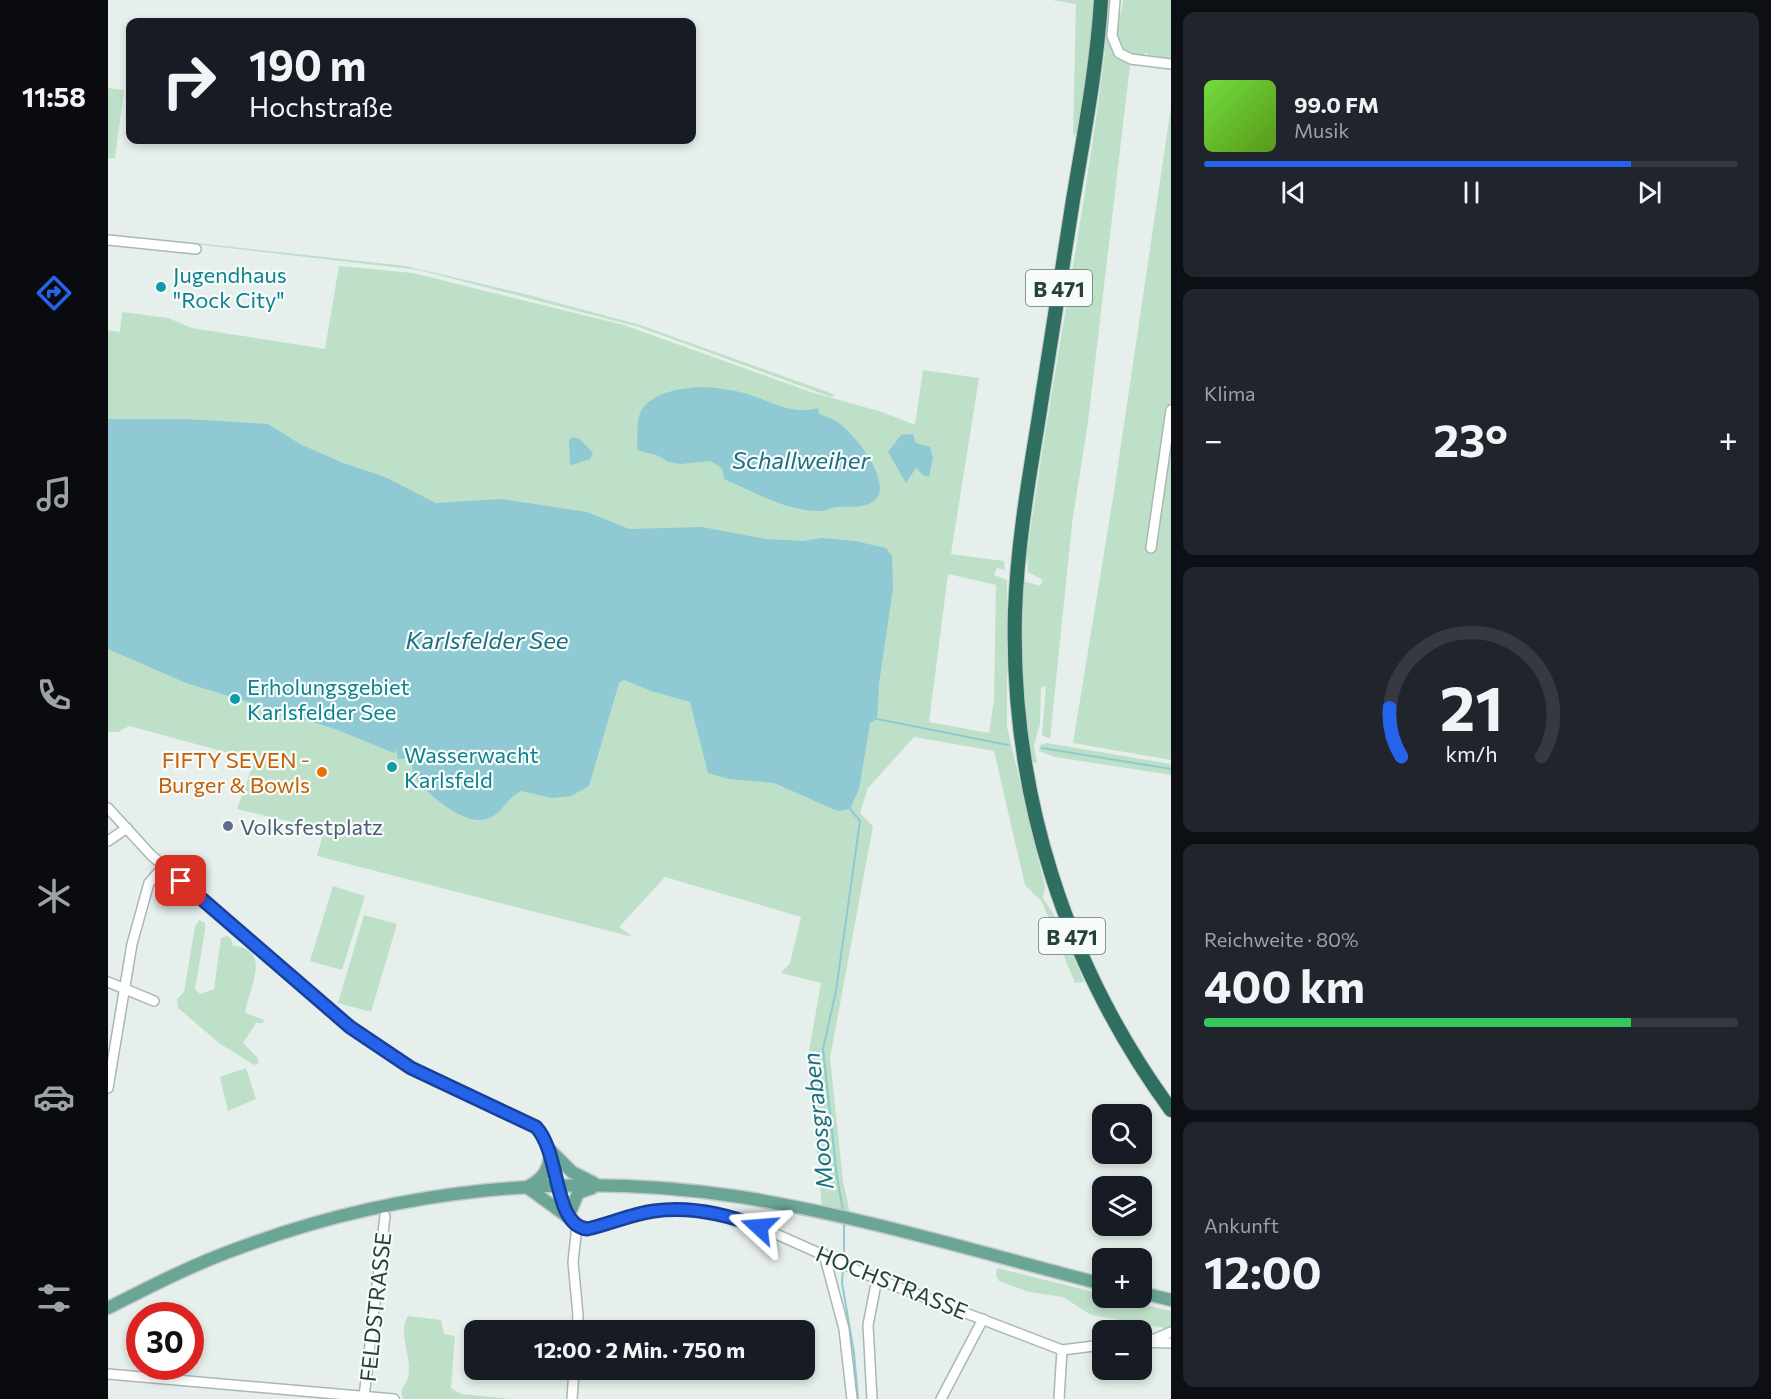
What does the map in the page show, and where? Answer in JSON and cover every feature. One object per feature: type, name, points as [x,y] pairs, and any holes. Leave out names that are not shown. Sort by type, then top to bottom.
[{"type":"highway","name":"B 471","points":[[1101,0],[1091,89],[1023,526],[1015,612],[1017,690],[1030,795],[1047,868],[1065,918],[1102,1001],[1132,1054],[1171,1110]]},
{"type":"main road","points":[[552,1152],[572,1172],[604,1185]]},
{"type":"main road","points":[[526,1187],[540,1180],[547,1171],[552,1152]]},
{"type":"main road","points":[[108,1308],[191,1267],[240,1247],[310,1224],[396,1203],[558,1185],[657,1187],[743,1197],[851,1221],[1092,1281]]},
{"type":"main road","points":[[526,1187],[536,1191],[572,1222],[578,1193],[604,1185]]},
{"type":"main road","points":[[1152,1295],[1171,1300]]},
{"type":"street","points":[[1114,0],[1113,36],[1119,53],[1131,59],[1171,64]]},
{"type":"street","points":[[108,240],[196,249]]},
{"type":"street","points":[[1151,548],[1171,410]]},
{"type":"street","points":[[108,808],[164,866],[350,1027],[411,1068],[527,1121],[544,1135],[552,1152],[558,1185],[572,1222],[578,1320]]},
{"type":"street","points":[[108,842],[127,828]]},
{"type":"street","points":[[108,1088],[110,1060],[126,989],[132,944],[149,882],[164,866]]},
{"type":"street","points":[[108,982],[154,1001]]},
{"type":"street","name":"HOCHSTRASSE","points":[[572,1222],[587,1229],[654,1211],[701,1211],[741,1220],[852,1265],[877,1279],[1062,1350],[1092,1346]]},
{"type":"street","name":"FELDSTRASSE","points":[[364,1397],[385,1216]]},
{"type":"street","points":[[824,1254],[844,1329],[852,1399]]},
{"type":"street","points":[[872,1399],[868,1325],[877,1279]]},
{"type":"street","points":[[941,1399],[983,1319]]},
{"type":"street","points":[[1152,1339],[1171,1332]]},
{"type":"street","points":[[1152,1342],[1171,1343]]},
{"type":"street","points":[[1059,1399],[1062,1350]]},
{"type":"street","name":"FELDSTRASSE","points":[[108,1374],[394,1399]]},
{"type":"street","points":[[572,1399],[573,1380]]},
{"type":"green space","points":[[1052,0],[1094,0],[1091,57],[1078,131],[1073,136],[1076,4]]},
{"type":"green space","points":[[1107,0],[1113,0],[1110,35],[1114,53],[1171,68],[1130,65],[1088,422],[1072,524],[1050,739],[1042,735],[1046,686],[1041,688],[1040,724],[1034,745],[1037,763],[1031,763],[1022,667],[1023,581],[1040,586],[1043,580],[1028,572],[1027,554],[1097,115],[1105,52],[1102,50]]},
{"type":"green space","points":[[1123,0],[1171,0],[1171,62],[1148,58],[1147,52],[1141,57],[1124,54],[1116,32]]},
{"type":"green space","points":[[108,88],[124,90],[115,158],[108,158]]},
{"type":"green space","points":[[1171,107],[1171,760],[1073,743],[1114,492]]},
{"type":"green space","points":[[193,244],[406,266],[525,294],[640,325],[836,395],[831,397],[639,327],[419,270]]},
{"type":"green space","points":[[339,266],[413,273],[624,325],[811,392],[882,412],[915,425],[923,370],[979,378],[951,554],[1004,561],[1005,570],[997,568],[994,575],[1007,580],[1007,727],[1045,887],[1043,898],[1062,927],[1084,982],[1075,983],[1042,902],[1025,885],[994,751],[914,737],[868,788],[860,813],[873,826],[830,1058],[843,1181],[850,1214],[822,1207],[808,1057],[821,983],[781,973],[790,963],[801,917],[665,877],[619,927],[633,937],[317,856],[324,830],[237,809],[255,760],[129,726],[118,732],[108,732],[108,330],[120,332],[122,312],[168,318],[192,328],[325,349]],"holes":[[[913,434],[916,443],[902,474],[888,452]],[[948,574],[996,585],[994,700],[989,733],[929,722]]]},
{"type":"green space","points":[[1047,743],[1171,764],[1171,775],[1055,757],[1039,751],[1040,745]]},
{"type":"green space","points":[[333,886],[365,896],[342,970],[310,961]]},
{"type":"green space","points":[[364,915],[397,924],[371,1012],[338,1003]]},
{"type":"green space","points":[[199,920],[205,923],[195,989],[200,994],[214,989],[221,938],[227,936],[231,939],[233,946],[245,949],[252,954],[256,971],[245,1013],[264,1020],[263,1023],[256,1023],[243,1043],[257,1057],[259,1063],[254,1065],[219,1043],[178,1008],[177,999],[184,992],[195,927]]},
{"type":"green space","points":[[246,1068],[256,1099],[228,1111],[220,1077]]},
{"type":"green space","points":[[997,1268],[1092,1292],[1092,1308],[1152,1307],[1171,1311],[1171,1329],[1152,1326],[1152,1320],[1120,1320],[1091,1315],[1063,1297],[1029,1292],[999,1281],[996,1276]]},
{"type":"green space","points":[[408,1316],[441,1320],[444,1334],[455,1336],[451,1388],[461,1394],[512,1399],[403,1399],[401,1391],[409,1371],[404,1338]]},
{"type":"water","name":"Schallweiher","points":[[702,387],[739,392],[790,409],[818,408],[819,414],[834,420],[854,437],[872,463],[878,476],[880,489],[876,499],[862,506],[836,507],[822,511],[795,508],[770,500],[724,479],[722,468],[710,461],[681,464],[668,462],[659,456],[637,450],[638,419],[641,411],[652,399],[668,392]]},
{"type":"water","name":"Karlsfelder See","points":[[108,419],[184,419],[268,424],[300,444],[343,463],[385,477],[436,503],[502,499],[587,512],[629,529],[702,527],[766,539],[803,541],[822,538],[855,541],[886,548],[892,556],[893,588],[879,684],[877,719],[870,723],[859,789],[850,809],[840,811],[833,809],[774,783],[729,779],[708,773],[690,702],[651,691],[624,680],[619,683],[589,786],[571,796],[552,798],[521,791],[515,794],[494,816],[481,820],[473,819],[455,812],[429,793],[414,775],[413,758],[398,759],[396,750],[394,753],[335,729],[186,683],[108,649]]},
{"type":"water","points":[[913,434],[916,443],[930,447],[933,458],[929,477],[916,468],[906,483],[888,452],[901,435]]},
{"type":"water","points":[[573,437],[580,439],[593,453],[590,459],[572,465],[570,464],[569,440]]},
{"type":"waterway","points":[[877,719],[1008,745]]},
{"type":"waterway","points":[[1042,748],[1171,769]]},
{"type":"waterway","name":"Moosgraben","points":[[843,1211],[823,1049],[836,991],[860,821],[850,809]]},
{"type":"waterway","name":"Moosgraben","points":[[844,1223],[844,1262]]},
{"type":"waterway","name":"Moosgraben","points":[[843,1268],[842,1283],[854,1353],[858,1399]]},
{"type":"place","name":"Jugendhaus \"Rock City\"","points":[[161,287]]},
{"type":"place","name":"Erholungsgebiet Karlsfelder See","points":[[235,699]]},
{"type":"place","name":"Wasserwacht Karlsfeld","points":[[392,767]]},
{"type":"place","name":"FIFTY SEVEN - Burger & Bowls","points":[[322,772]]},
{"type":"place","name":"Volksfestplatz","points":[[228,826]]},
{"type":"route","points":[[181,881],[350,1027],[411,1068],[536,1127],[544,1135],[552,1152],[566,1214],[570,1221],[580,1228],[598,1227],[612,1221],[654,1211],[677,1210],[723,1215],[759,1227]]}]
